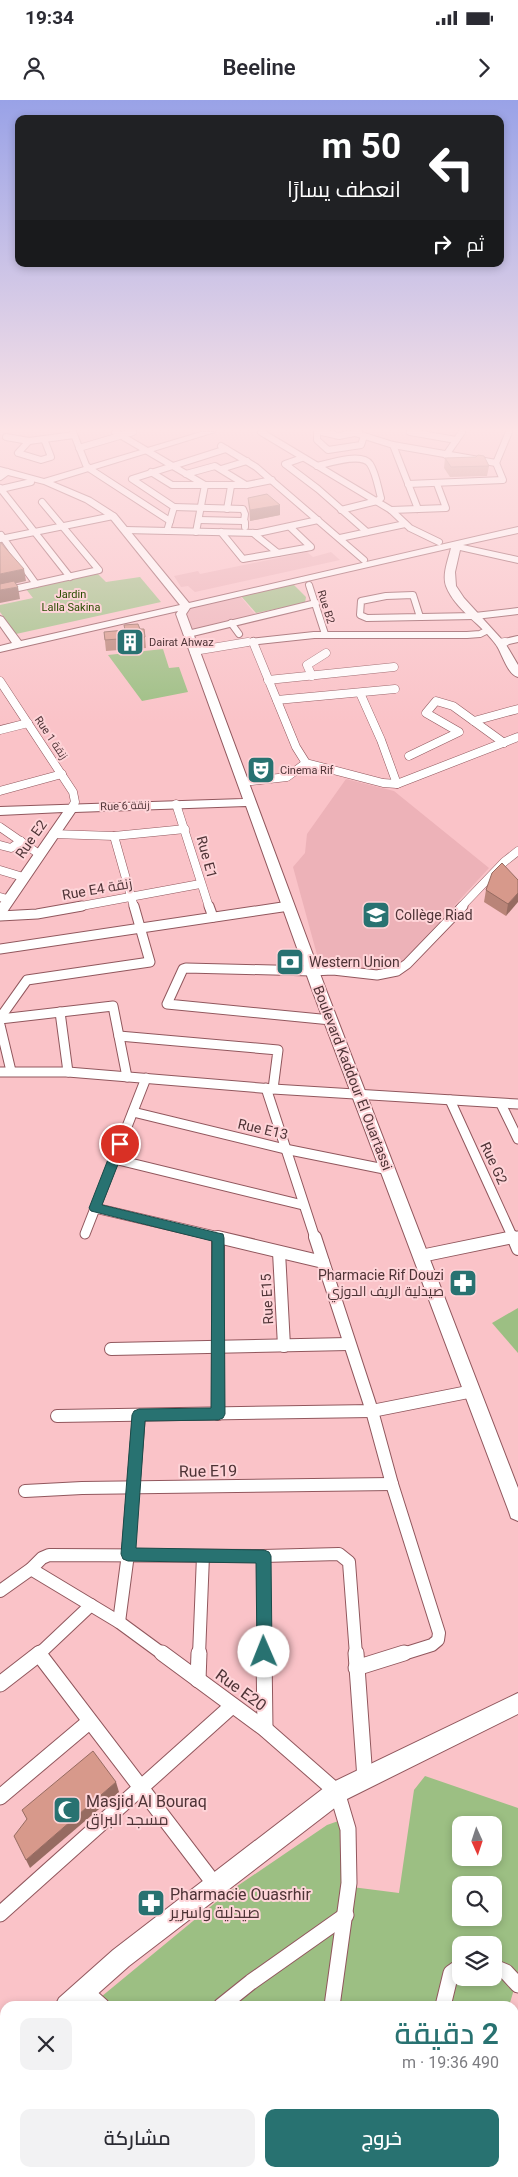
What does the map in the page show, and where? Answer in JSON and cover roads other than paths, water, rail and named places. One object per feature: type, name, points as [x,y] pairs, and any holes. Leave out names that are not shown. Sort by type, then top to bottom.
[{"type":"main road","points":[[117,529],[148,573],[179,606]]},
{"type":"main road","points":[[179,606],[364,560],[448,545],[504,529]]},
{"type":"main road","points":[[125,530],[159,572],[179,606]]},
{"type":"main road","points":[[0,648],[16,641],[518,530]]},
{"type":"main road","points":[[448,545],[518,560]]},
{"type":"main road","points":[[448,545],[451,586],[460,600],[500,643],[517,671]]},
{"type":"main road","points":[[148,573],[159,572]]},
{"type":"main road","name":"Boulevard Kaddour El Ouartassi","points":[[179,606],[312,972],[518,1512]]},
{"type":"main road","points":[[0,619],[16,641]]},
{"type":"main road","points":[[0,641],[16,641]]},
{"type":"main road","name":"Rue 6 زنقة","points":[[0,811],[250,802]]},
{"type":"main road","name":"Rue E2","points":[[0,912],[4,898],[23,877],[71,809]]},
{"type":"main road","points":[[72,2001],[121,1958],[337,1792],[518,1703]]},
{"type":"street","points":[[32,529],[70,577]]},
{"type":"street","points":[[36,584],[1,537],[49,529]]},
{"type":"street","points":[[0,592],[97,572],[99,569],[65,529]]},
{"type":"street","points":[[125,530],[253,533],[278,529]]},
{"type":"street","points":[[221,532],[243,559],[312,547],[292,529]]},
{"type":"street","points":[[329,529],[364,560]]},
{"type":"street","points":[[363,529],[366,532]]},
{"type":"street","points":[[340,538],[381,529]]},
{"type":"street","points":[[413,529],[448,545]]},
{"type":"street","points":[[253,533],[278,553]]},
{"type":"street","name":"Rue B2","points":[[309,585],[324,634]]},
{"type":"street","points":[[420,617],[414,597],[411,595],[386,596],[361,602],[360,615],[363,617],[420,617],[475,616],[518,611]]},
{"type":"street","points":[[188,634],[316,603]]},
{"type":"street","points":[[231,623],[239,634]]},
{"type":"street","points":[[194,651],[253,641],[324,634],[454,636],[475,635],[488,630]]},
{"type":"street","points":[[500,643],[518,640]]},
{"type":"street","points":[[253,641],[296,747],[306,763],[383,783],[397,784],[518,737]]},
{"type":"street","points":[[312,676],[307,665],[326,653]]},
{"type":"street","points":[[268,680],[394,667]]},
{"type":"street","name":"Rue 1 زنقة","points":[[0,681],[76,798],[71,809]]},
{"type":"street","points":[[277,700],[394,689]]},
{"type":"street","points":[[360,693],[381,740],[397,784]]},
{"type":"street","points":[[409,756],[459,732],[426,713],[434,702],[453,706],[504,743]]},
{"type":"street","points":[[474,721],[518,709]]},
{"type":"street","points":[[0,730],[28,723]]},
{"type":"street","points":[[243,782],[287,777],[306,763]]},
{"type":"street","points":[[0,790],[62,774]]},
{"type":"street","name":"Rue E1","points":[[176,804],[200,884],[213,917]]},
{"type":"street","points":[[0,827],[39,854]]},
{"type":"street","points":[[53,834],[114,836],[185,829]]},
{"type":"street","points":[[0,1019],[26,980],[149,963],[114,836]]},
{"type":"street","points":[[0,845],[11,848],[21,841]]},
{"type":"street","points":[[331,1020],[167,1004],[184,969],[312,972],[328,969],[382,974],[396,972],[403,968],[504,862],[518,851]]},
{"type":"street","points":[[0,870],[23,877]]},
{"type":"street","name":"Rue E4 زنقة","points":[[0,916],[24,916],[200,884]]},
{"type":"street","points":[[0,949],[289,906]]},
{"type":"street","points":[[0,1019],[113,1006],[127,1077]]},
{"type":"street","points":[[60,1012],[68,1072]]},
{"type":"street","points":[[0,1025],[11,1071]]},
{"type":"street","points":[[119,1036],[278,1050],[270,1089],[285,1149],[324,1262],[348,1344],[372,1411],[392,1484],[439,1633],[438,1640],[432,1645],[356,1668]]},
{"type":"street","points":[[0,1072],[68,1072],[270,1089],[518,1104]]},
{"type":"street","points":[[85,1234],[146,1078]]},
{"type":"street","name":"Rue G2","points":[[450,1100],[515,1237],[518,1250]]},
{"type":"street","points":[[501,1104],[518,1139]]},
{"type":"street","name":"Rue E13","points":[[133,1112],[285,1149],[389,1170]]},
{"type":"street","points":[[114,1160],[303,1205]]},
{"type":"street","points":[[95,1208],[324,1262]]},
{"type":"street","points":[[421,1256],[515,1237]]},
{"type":"street","points":[[218,1238],[218,1414]]},
{"type":"street","name":"Rue E15","points":[[279,1252],[284,1346]]},
{"type":"street","points":[[110,1349],[348,1344]]},
{"type":"street","points":[[57,1416],[372,1411],[473,1391]]},
{"type":"street","points":[[119,1622],[128,1554],[139,1415]]},
{"type":"street","name":"Rue E19","points":[[26,1491],[82,1488],[134,1489],[392,1484]]},
{"type":"street","points":[[0,1591],[31,1569],[42,1558],[49,1555],[264,1556],[339,1554],[345,1557],[349,1562],[365,1779]]},
{"type":"street","points":[[198,1680],[203,1556]]},
{"type":"street","points":[[264,1556],[265,1729]]},
{"type":"street","name":"Rue E20","points":[[31,1569],[119,1622],[265,1729],[337,1792]]},
{"type":"street","points":[[0,1684],[39,1654],[91,1605]]},
{"type":"street","points":[[39,1654],[216,1886]]},
{"type":"street","points":[[0,1914],[232,1706]]},
{"type":"street","points":[[0,1797],[89,1722]]},
{"type":"street","points":[[333,2001],[349,1883],[348,1829],[337,1792]]},
{"type":"street","points":[[227,2001],[346,1915]]},
{"type":"street","points":[[502,1970],[518,1985]]},
{"type":"street","points":[[445,2001],[452,1972]]},
{"type":"street","points":[[84,1990],[96,2001]]},
{"type":"place","name":"Dairat Ahwaz","points":[[130,642]]},
{"type":"place","name":"Cinema Rif","points":[[261,770]]},
{"type":"place","name":"Collège Riad","points":[[376,915]]},
{"type":"place","name":"Western Union","points":[[290,962]]},
{"type":"place","name":"Pharmacie Rif Douzi صيدلية الريف الدوزي","points":[[463,1283]]},
{"type":"place","name":"Masjid Al Bouraq مسجد البراق","points":[[67,1810]]},
{"type":"place","name":"Pharmacie Ouasrhir صيدلية واسرير","points":[[151,1903]]},
{"type":"park label","name":"Jardin Lalla Sakina","points":[[71,600]]}]
